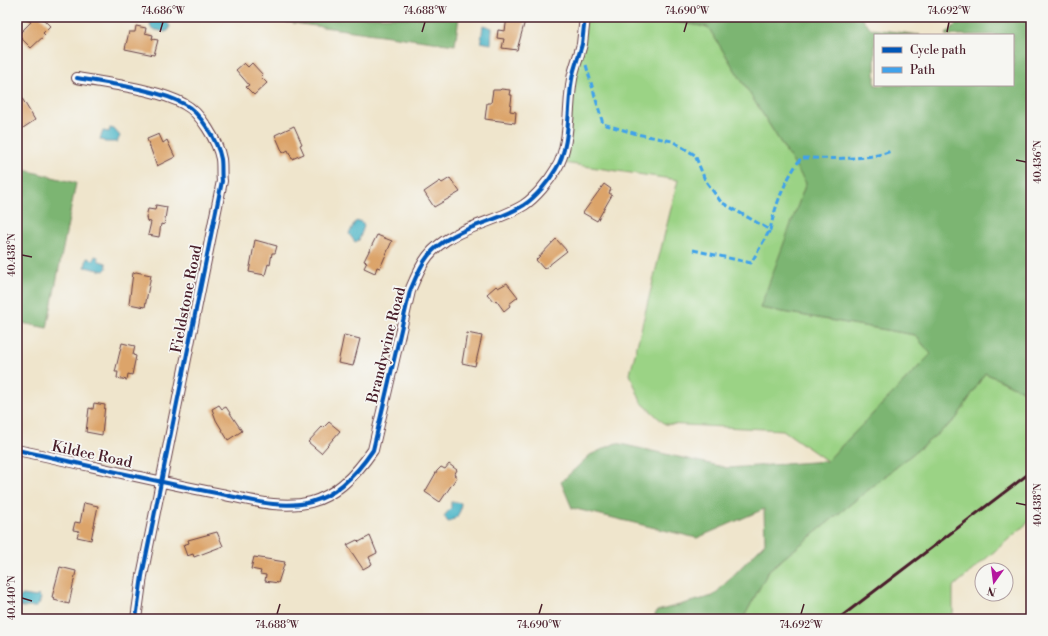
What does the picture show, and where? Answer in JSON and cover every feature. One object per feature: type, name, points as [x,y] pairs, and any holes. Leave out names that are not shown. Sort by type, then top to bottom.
[{"type":"street","name":"Brandywine Road","points":[[162,482],[284,506],[294,506],[323,497],[337,489],[362,466],[373,450],[410,291],[417,274],[428,256],[439,245],[456,235],[509,214],[525,204],[542,186],[560,161],[565,146],[572,77],[582,44],[585,17]]},
{"type":"street","name":"Fieldstone Road","points":[[77,78],[156,94],[184,104],[190,108],[206,126],[216,144],[221,158],[222,181],[142,576],[136,619]]},
{"type":"street","name":"Kildee Road","points":[[17,450],[162,482]]},
{"type":"green space","points":[[250,17],[459,17],[455,45]]},
{"type":"green space","points":[[584,17],[642,17],[708,27],[806,183],[761,308],[915,335],[931,354],[827,461],[783,430],[665,424],[641,402],[630,374],[678,180],[557,162]]},
{"type":"green space","points":[[642,17],[860,17],[872,29],[912,34],[874,34],[874,86],[1014,86],[1014,34],[946,34],[963,17],[1031,17],[1031,395],[985,373],[956,419],[769,570],[743,619],[653,619],[657,611],[713,596],[765,543],[764,509],[697,538],[572,508],[561,482],[590,455],[616,443],[728,468],[827,461],[931,354],[915,335],[760,308],[806,183],[708,27]]},
{"type":"green space","points":[[17,168],[76,183],[47,328],[17,322]]},
{"type":"green space","points":[[985,373],[1031,395],[1031,520],[982,562],[974,562],[974,569],[953,587],[953,619],[743,619],[769,570],[956,419]]},
{"type":"water","points":[[155,19],[167,22],[170,26],[169,30],[165,32],[152,29],[150,26],[151,21]]},
{"type":"water","points":[[483,25],[492,28],[491,44],[481,42]]},
{"type":"water","points":[[110,128],[114,129],[120,136],[117,142],[105,142],[100,139],[103,131],[109,132]]},
{"type":"water","points":[[359,221],[363,223],[364,226],[359,240],[355,242],[349,234],[355,222]]},
{"type":"water","points":[[95,256],[98,257],[99,261],[106,263],[107,268],[104,271],[85,267],[87,258],[94,260]]},
{"type":"water","points":[[451,502],[461,503],[460,511],[456,518],[448,522],[444,516],[451,508]]},
{"type":"water","points":[[23,595],[36,597],[38,595],[41,598],[39,604],[36,607],[21,607],[18,603],[20,597]]},
{"type":"building","points":[[25,17],[41,17],[50,26],[43,33],[45,35],[31,48],[18,35],[31,22]]},
{"type":"building","points":[[507,17],[526,17],[517,50],[502,48],[504,39],[497,38],[498,30],[505,31]]},
{"type":"building","points":[[136,26],[146,28],[145,33],[153,35],[152,39],[158,40],[154,55],[125,49],[129,32],[135,32]]},
{"type":"building","points":[[244,63],[248,67],[252,63],[263,75],[261,77],[267,83],[254,95],[246,87],[249,85],[236,70]]},
{"type":"building","points":[[17,90],[35,120],[17,132]]},
{"type":"building","points":[[493,90],[510,90],[509,95],[512,95],[510,111],[516,112],[515,123],[485,119],[487,103],[491,103]]},
{"type":"building","points":[[294,126],[302,144],[300,145],[304,154],[292,159],[288,150],[283,153],[275,135]]},
{"type":"building","points":[[159,134],[163,143],[167,140],[175,157],[157,166],[147,139]]},
{"type":"building","points":[[450,178],[460,192],[434,207],[424,192],[440,181],[442,183]]},
{"type":"building","points":[[604,184],[611,189],[609,193],[612,195],[597,221],[583,213]]},
{"type":"building","points":[[156,205],[167,207],[164,225],[161,224],[159,237],[148,235],[151,222],[147,221],[146,217],[148,209],[155,210]]},
{"type":"building","points":[[377,235],[392,241],[380,268],[377,267],[375,273],[364,268],[367,262],[364,261]]},
{"type":"building","points":[[556,239],[567,251],[544,269],[536,260]]},
{"type":"building","points":[[255,240],[277,246],[275,253],[272,253],[270,265],[268,264],[265,275],[249,272]]},
{"type":"building","points":[[136,272],[151,275],[145,307],[129,304],[133,273]]},
{"type":"building","points":[[507,283],[518,297],[509,304],[510,306],[504,311],[496,300],[494,302],[487,294],[496,286],[498,288]]},
{"type":"building","points":[[467,333],[482,336],[475,366],[462,363]]},
{"type":"building","points":[[344,335],[360,339],[353,366],[338,363]]},
{"type":"building","points":[[122,343],[135,346],[133,355],[136,356],[132,375],[128,374],[127,380],[117,378],[118,372],[115,372]]},
{"type":"building","points":[[94,403],[105,405],[102,435],[86,432],[89,408],[93,409]]},
{"type":"building","points":[[219,405],[222,409],[226,407],[242,431],[228,440],[216,420],[212,409]]},
{"type":"building","points":[[329,422],[340,431],[321,453],[308,442],[322,427],[323,428]]},
{"type":"building","points":[[449,464],[457,470],[454,475],[457,477],[440,502],[425,492],[437,471],[441,467],[445,469]]},
{"type":"building","points":[[84,503],[98,506],[91,540],[77,537],[79,531],[73,530],[75,522],[80,523]]},
{"type":"building","points":[[217,532],[223,546],[194,557],[193,554],[187,556],[183,545],[189,543],[188,540]]},
{"type":"building","points":[[370,536],[377,553],[369,557],[372,564],[363,569],[347,545],[357,540],[359,542]]},
{"type":"building","points":[[254,557],[285,562],[278,583],[265,581],[266,575],[260,574],[261,571],[251,569]]},
{"type":"building","points":[[60,567],[76,571],[69,604],[54,600],[55,598],[52,597]]},
{"type":"railway","points":[[838,619],[1031,472]]},
{"type":"marked path","points":[[586,65],[603,124],[637,134],[672,141],[695,155],[705,180],[721,202],[770,230],[775,210],[782,192],[790,175],[801,158],[859,158],[891,151]]},
{"type":"marked path","points":[[693,250],[751,263],[770,230]]},
{"type":"cycle path","points":[[17,450],[264,503],[287,505],[311,502],[321,499],[339,488],[354,474],[373,450],[410,291],[425,260],[437,246],[448,238],[500,217],[524,205],[533,198],[550,179],[561,160],[568,126],[570,90],[582,44],[585,17]]},
{"type":"cycle path","points":[[77,78],[160,94],[184,104],[202,120],[216,144],[221,159],[222,181],[142,576],[136,619]]}]
